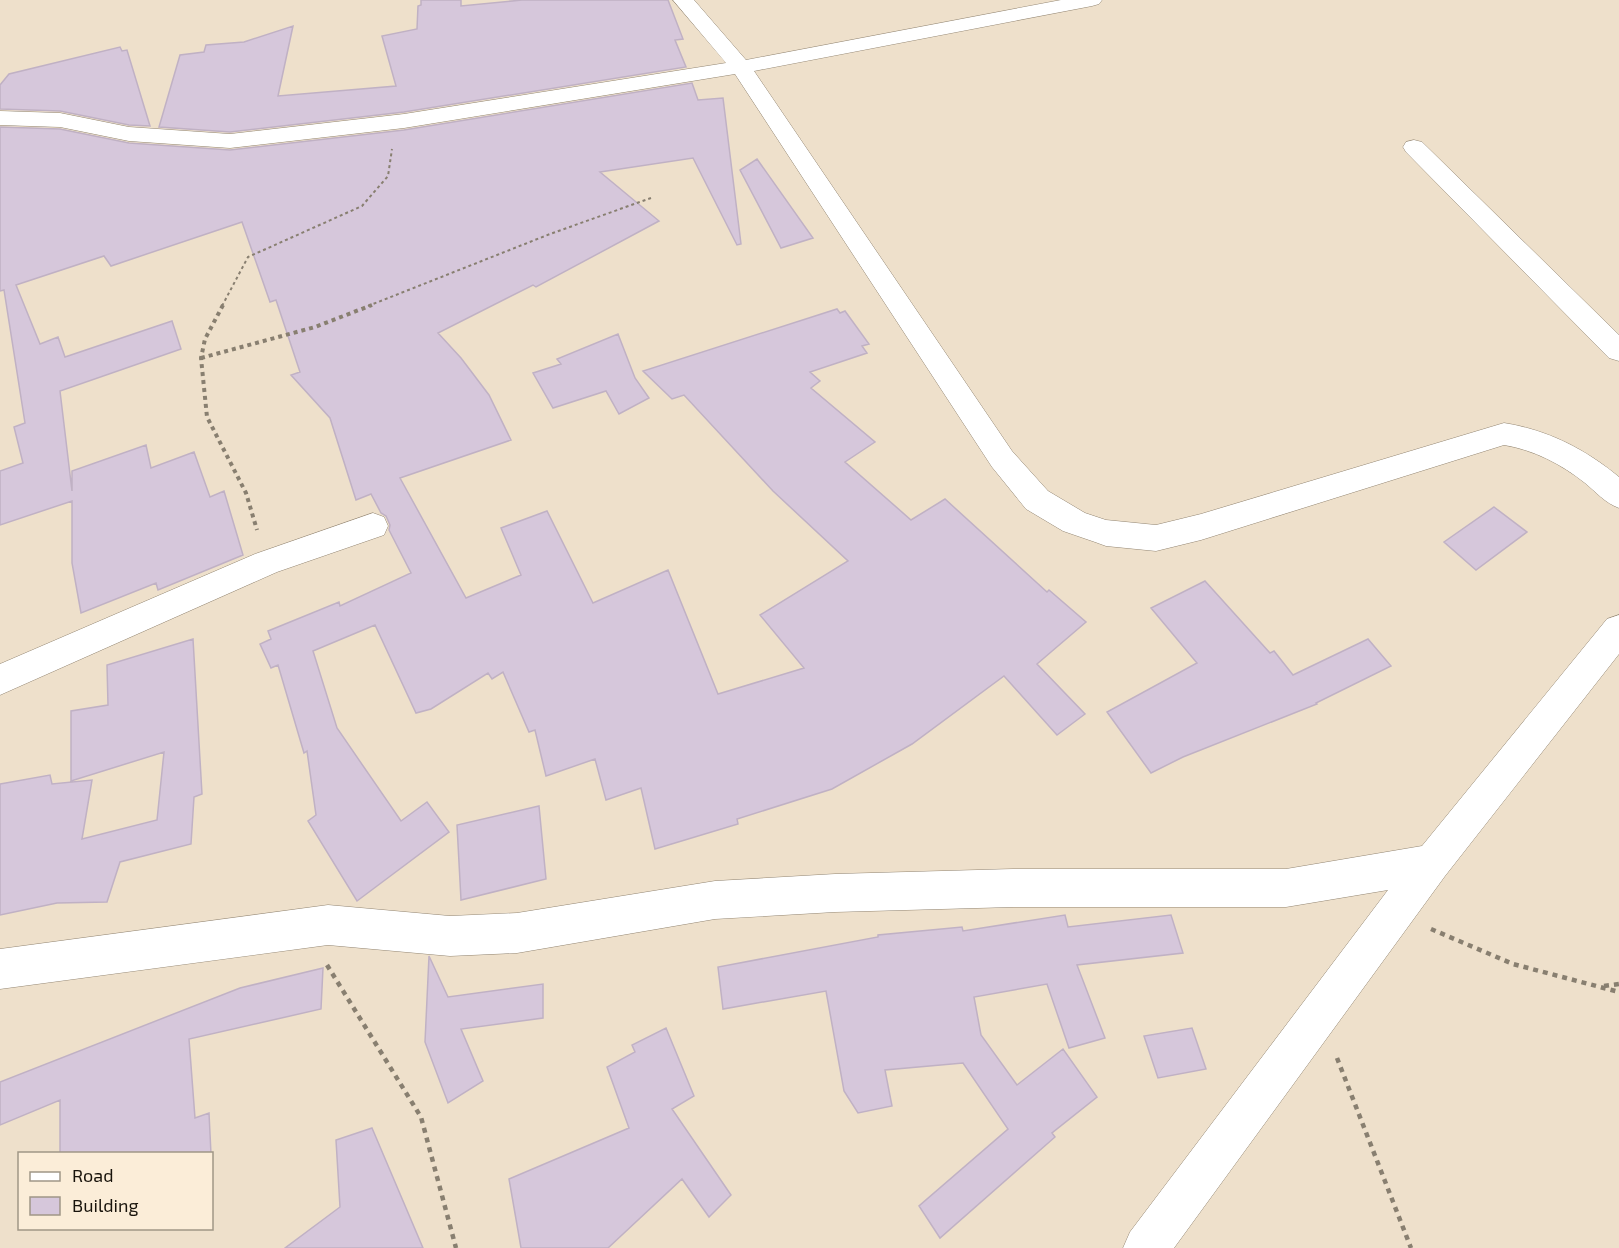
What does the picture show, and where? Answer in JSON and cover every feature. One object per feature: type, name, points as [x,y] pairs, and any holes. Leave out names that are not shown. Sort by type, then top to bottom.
[{"type":"street","points":[[683,0],[741,67],[1002,459],[1037,500],[1074,522],[1106,533],[1156,538],[1201,527],[1504,434],[1521,435],[1539,441],[1602,479],[1619,496]]},
{"type":"street","points":[[0,118],[60,120],[129,134],[230,141],[404,121],[741,67],[1092,0]]},
{"type":"street","points":[[1414,147],[1619,351]]},
{"type":"street","points":[[0,680],[266,564],[373,526]]},
{"type":"street","points":[[1146,1248],[1431,863],[1619,629]]},
{"type":"street","points":[[0,969],[328,925],[450,936],[517,933],[715,900],[835,893],[1013,888],[1286,888],[1431,863]]},
{"type":"path","points":[[266,564],[246,494],[207,417],[201,358],[205,339],[248,257],[362,206],[388,176],[393,144],[404,121]]},
{"type":"path","points":[[201,358],[315,327],[528,243],[651,198]]},
{"type":"path","points":[[1394,914],[1514,964],[1619,992]]},
{"type":"path","points":[[303,929],[384,1054],[421,1117],[456,1248]]},
{"type":"path","points":[[1600,987],[1619,984]]},
{"type":"path","points":[[1320,1013],[1411,1248]]},
{"type":"building","points":[[421,0],[461,0],[461,6],[522,0],[668,0],[683,39],[675,40],[686,67],[404,112],[230,132],[159,127],[180,55],[204,52],[206,45],[244,42],[293,26],[278,96],[396,86],[382,36],[417,29],[418,6],[421,5]]},
{"type":"building","points":[[120,47],[122,51],[127,50],[150,126],[129,125],[60,111],[0,109],[0,85],[9,74]]},
{"type":"building","points":[[692,83],[698,100],[723,98],[741,244],[737,245],[693,158],[600,172],[659,221],[536,287],[533,285],[438,333],[461,358],[489,395],[511,440],[400,478],[466,598],[521,575],[501,528],[547,511],[593,603],[668,570],[718,694],[804,668],[760,615],[848,561],[773,491],[684,395],[672,399],[643,371],[837,309],[840,313],[845,311],[869,344],[862,346],[867,353],[810,372],[820,381],[811,388],[875,442],[845,462],[911,520],[945,499],[1047,592],[1049,590],[1086,622],[1037,664],[1085,714],[1057,735],[1004,676],[912,744],[832,789],[737,819],[738,824],[655,849],[641,788],[606,800],[595,759],[546,776],[535,730],[529,732],[503,672],[492,679],[488,673],[431,709],[416,713],[375,625],[313,651],[337,728],[401,821],[427,802],[449,832],[357,901],[308,821],[316,815],[307,751],[304,753],[278,665],[271,668],[260,644],[271,639],[268,631],[339,602],[340,606],[411,573],[389,530],[390,525],[386,516],[381,513],[371,494],[356,500],[330,418],[291,375],[300,372],[276,300],[270,302],[242,222],[111,266],[104,256],[16,285],[40,344],[58,337],[65,357],[172,321],[181,349],[60,391],[72,491],[72,471],[146,445],[151,468],[194,452],[210,497],[224,491],[243,555],[158,590],[156,583],[81,613],[72,563],[72,501],[0,525],[0,471],[23,463],[14,427],[25,423],[4,290],[0,291],[0,127],[60,129],[129,143],[230,150],[404,130]]},
{"type":"building","points":[[757,159],[813,238],[781,248],[740,170]]},
{"type":"building","points":[[618,334],[635,378],[649,398],[619,414],[606,391],[553,408],[533,373],[561,364],[557,359]]},
{"type":"building","points":[[1494,507],[1527,532],[1476,570],[1444,542]]},
{"type":"building","points":[[1205,581],[1270,653],[1274,651],[1293,675],[1368,639],[1391,666],[1317,704],[1183,757],[1151,773],[1107,712],[1197,663],[1151,608]]},
{"type":"building","points":[[193,639],[202,794],[194,797],[191,844],[120,862],[107,902],[57,903],[0,915],[0,784],[50,775],[52,784],[92,780],[82,839],[157,820],[164,752],[71,781],[71,711],[108,705],[107,665]]},
{"type":"building","points":[[539,806],[546,879],[461,900],[457,825]]},
{"type":"building","points":[[1065,915],[1068,927],[1171,915],[1183,953],[1077,965],[1105,1038],[1069,1048],[1047,984],[974,997],[981,1035],[1017,1085],[1063,1049],[1097,1097],[1052,1133],[1055,1137],[940,1238],[919,1206],[1008,1129],[963,1063],[885,1070],[892,1106],[858,1113],[844,1091],[826,991],[723,1009],[718,967],[878,937],[878,935],[962,927],[963,931]]},
{"type":"building","points":[[429,956],[448,997],[543,984],[543,1018],[461,1029],[483,1081],[448,1103],[425,1042]]},
{"type":"building","points":[[323,968],[321,1009],[189,1039],[195,1118],[209,1113],[211,1152],[60,1152],[60,1100],[0,1125],[0,1082],[240,988]]},
{"type":"building","points":[[666,1028],[694,1096],[672,1109],[731,1195],[709,1217],[682,1179],[608,1248],[521,1248],[509,1179],[629,1128],[607,1067],[635,1052],[632,1045]]},
{"type":"building","points":[[1192,1028],[1206,1069],[1158,1078],[1144,1036]]},
{"type":"building","points":[[372,1128],[423,1248],[285,1248],[340,1207],[336,1140]]}]
